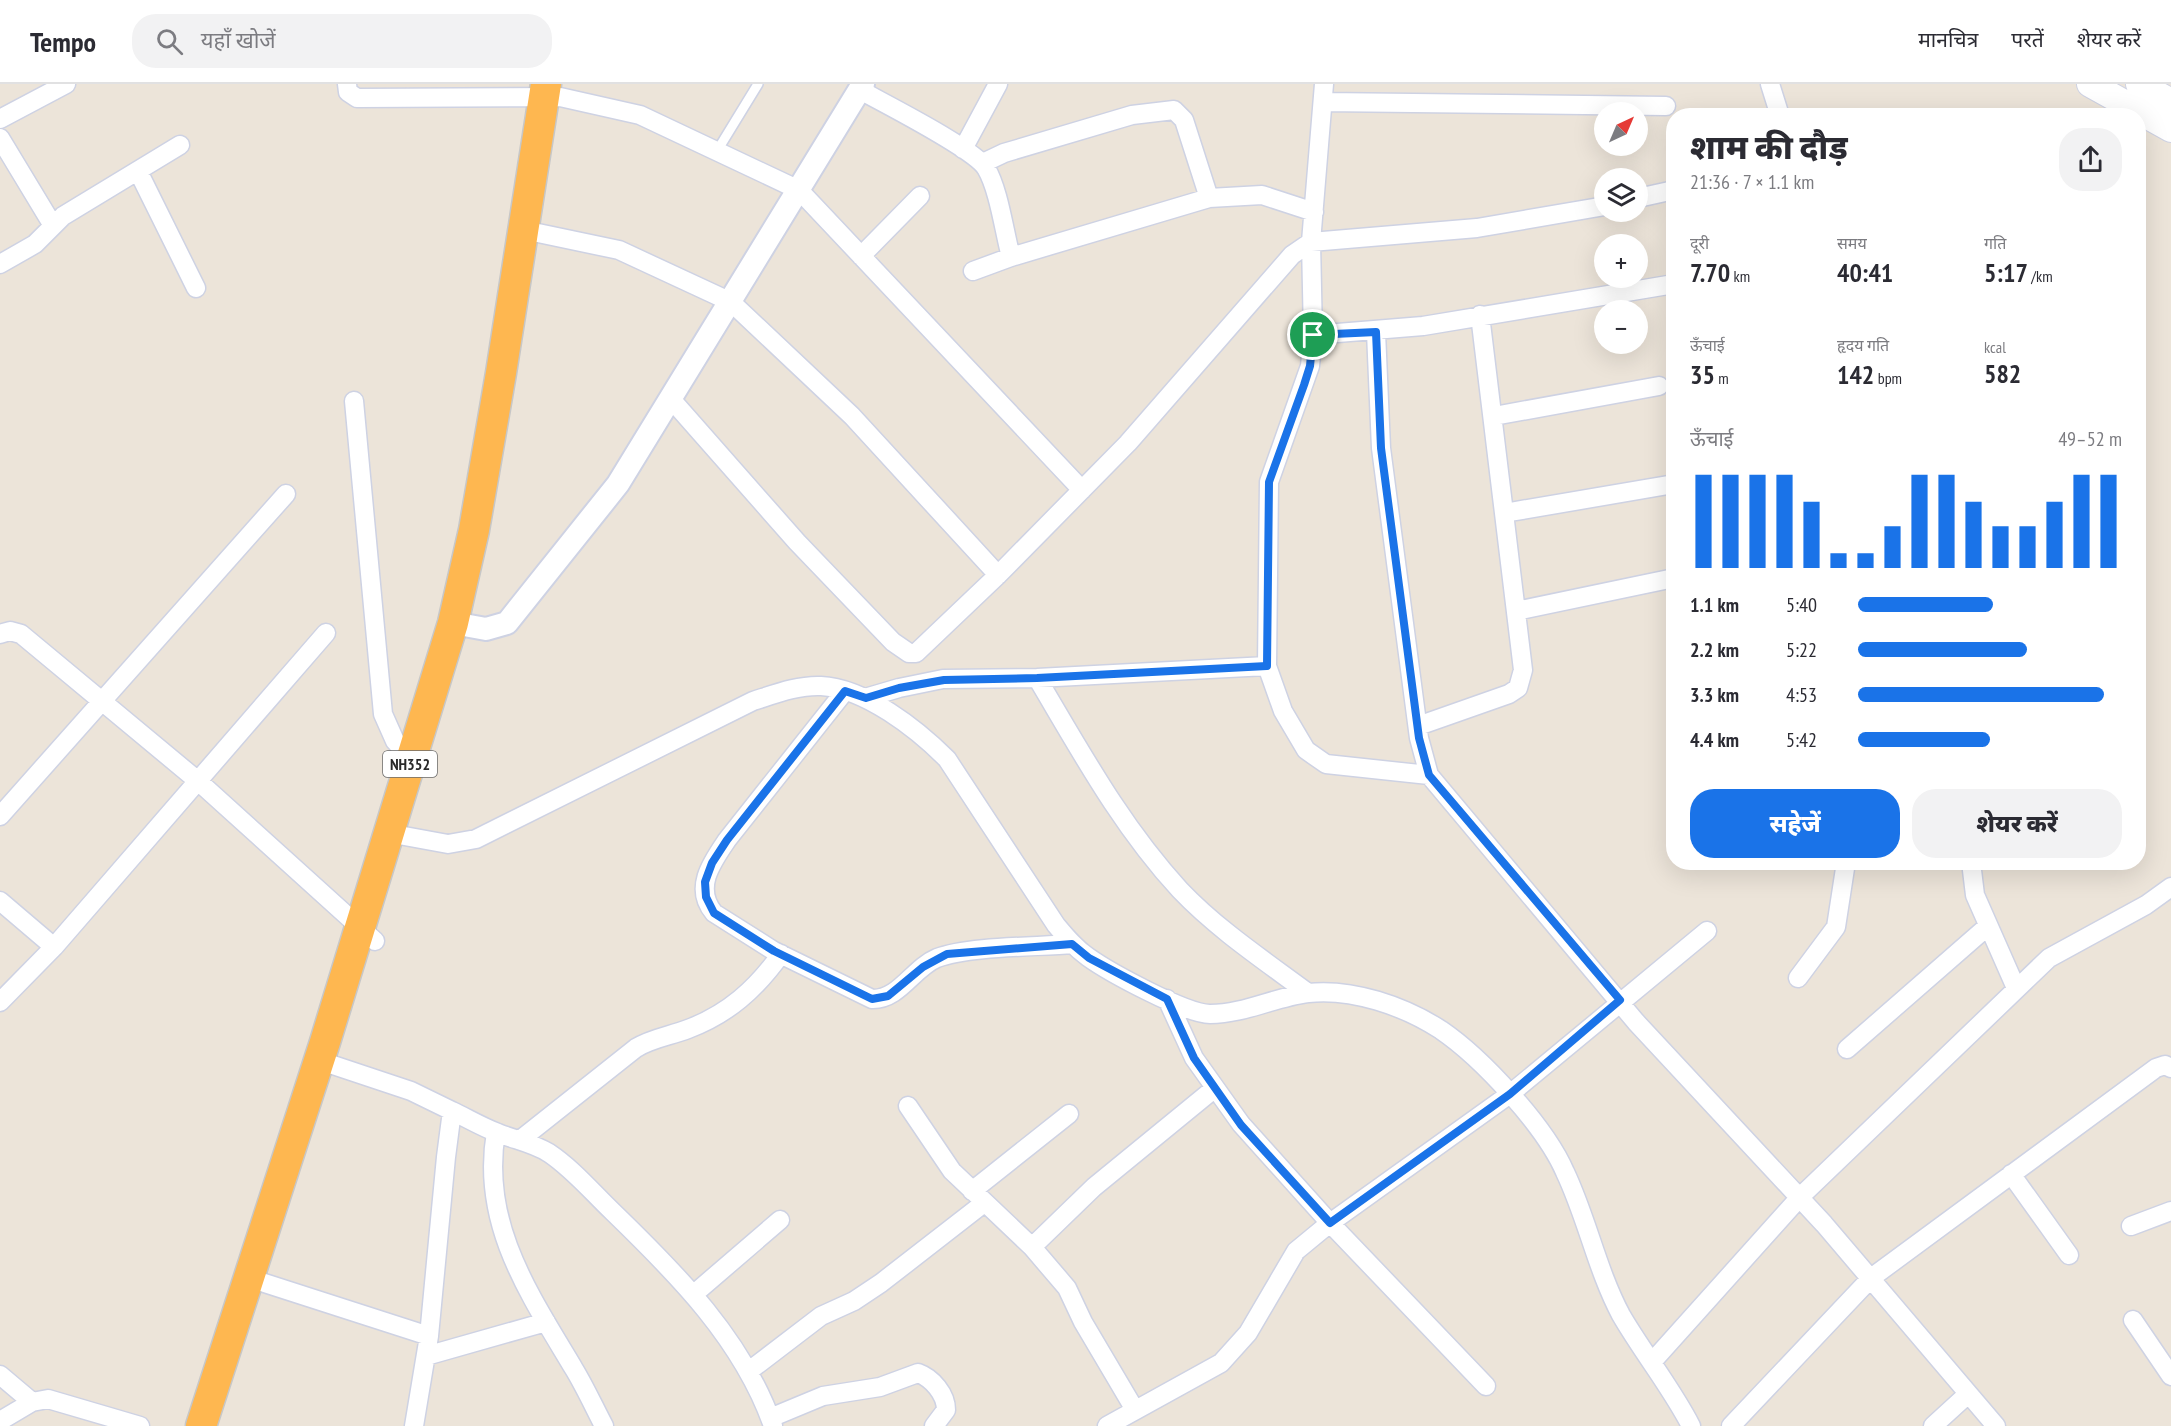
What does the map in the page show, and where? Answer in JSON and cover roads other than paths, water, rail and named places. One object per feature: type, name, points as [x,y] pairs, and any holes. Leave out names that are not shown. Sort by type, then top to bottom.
[{"type":"highway","name":"NH352","points":[[397,836],[411,759],[461,625],[483,578],[538,233],[553,90]]},
{"type":"highway","name":"NH352","points":[[201,1426],[257,1280],[328,1063],[461,625],[476,519],[553,90]]},
{"type":"highway","name":"NH352","points":[[219,1426],[257,1280]]},
{"type":"main road","points":[[2090,84],[2133,108]]},
{"type":"main road","points":[[2139,84],[2171,102]]},
{"type":"main road","points":[[2146,115],[2171,129]]},
{"type":"street","points":[[0,119],[66,84]]},
{"type":"street","points":[[347,84],[348,92],[357,98],[553,90],[640,115],[799,190],[1082,490]]},
{"type":"street","points":[[963,149],[998,84]]},
{"type":"street","points":[[1770,84],[1778,108]]},
{"type":"street","points":[[461,625],[499,628],[515,616],[618,484],[799,190],[857,86],[983,163],[990,177],[1011,257]]},
{"type":"street","points":[[1429,775],[1326,764],[1315,759],[1306,750],[1283,711],[1267,666],[1269,482],[1307,376],[1313,335],[1311,242],[1324,93],[1666,106]]},
{"type":"street","points":[[983,163],[1004,153],[1132,115],[1174,110],[1184,120],[1209,198]]},
{"type":"street","points":[[0,264],[35,244],[52,224],[180,145]]},
{"type":"street","points":[[2,148],[52,224]]},
{"type":"street","points":[[138,171],[196,288]]},
{"type":"street","points":[[1648,196],[1666,192]]},
{"type":"street","points":[[973,271],[1011,257],[1209,198],[1262,195],[1314,212]]},
{"type":"street","points":[[861,256],[920,196]]},
{"type":"street","points":[[671,399],[797,542],[901,649],[909,653],[921,650],[1128,443],[1292,255],[1311,242],[1477,228],[1594,208]]},
{"type":"street","points":[[538,233],[619,250],[731,302],[852,416],[998,575]]},
{"type":"street","points":[[1313,335],[1376,332],[1666,285]]},
{"type":"street","points":[[1418,726],[1497,699],[1518,688],[1523,670],[1480,315]]},
{"type":"street","points":[[1376,332],[1381,448],[1418,726],[1429,775],[1620,1000],[1636,1022],[1800,1197],[1996,1426]]},
{"type":"street","points":[[1494,416],[1659,386]]},
{"type":"street","points":[[354,401],[383,714],[395,741],[411,759]]},
{"type":"street","points":[[1504,513],[1666,485]]},
{"type":"street","points":[[0,816],[286,495]]},
{"type":"street","points":[[1516,611],[1666,580]]},
{"type":"street","points":[[0,634],[10,631],[21,634],[198,781],[367,934]]},
{"type":"street","points":[[0,1002],[54,947],[326,633]]},
{"type":"street","points":[[866,698],[899,688],[944,680],[1037,678],[1267,666]]},
{"type":"street","points":[[1037,678],[1101,786],[1140,844],[1182,892],[1241,942],[1308,993]]},
{"type":"street","points":[[397,836],[448,844],[476,839],[753,700],[804,687],[822,686],[866,698],[927,739],[947,759],[1056,925],[1072,944],[1089,958],[1167,999],[1207,1014],[1240,1010],[1308,993],[1354,996],[1407,1012],[1440,1030],[1469,1052],[1510,1094],[1564,1169],[1621,1314],[1688,1424]]},
{"type":"street","points":[[845,691],[727,840],[712,863],[705,882],[706,897],[714,913],[781,954],[864,995],[880,999],[897,989],[923,967],[947,954],[1072,944]]},
{"type":"street","points":[[1798,978],[1832,936],[1836,927],[1845,870]]},
{"type":"street","points":[[1972,870],[1973,888],[2016,988]]},
{"type":"street","points":[[1652,1362],[1800,1197],[2016,988],[2049,958],[2146,905],[2171,886]]},
{"type":"street","points":[[0,901],[54,947]]},
{"type":"street","points":[[1847,1049],[1988,926]]},
{"type":"street","points":[[1107,1426],[1221,1363],[1248,1333],[1296,1251],[1330,1223],[1510,1094],[1620,1000],[1707,931]]},
{"type":"street","points":[[520,1140],[636,1048],[652,1040],[698,1025],[727,1011],[745,997],[781,954]]},
{"type":"street","points":[[1167,999],[1194,1058],[1241,1125],[1330,1223],[1486,1386]]},
{"type":"street","points":[[328,1063],[411,1091],[496,1132],[537,1146],[560,1161],[694,1294],[749,1371],[772,1422],[823,1396],[880,1387],[918,1373],[931,1380],[946,1403],[946,1410],[934,1426]]},
{"type":"street","points":[[1731,1426],[1871,1278],[2156,1068],[2165,1065],[2171,1068]]},
{"type":"street","points":[[1032,1247],[1094,1187],[1215,1088]]},
{"type":"street","points":[[908,1106],[952,1171],[1032,1247],[1067,1288],[1083,1322],[1135,1410]]},
{"type":"street","points":[[414,1426],[429,1336],[442,1191],[452,1111]]},
{"type":"street","points":[[749,1371],[821,1316],[860,1298],[881,1283],[1069,1114]]},
{"type":"street","points":[[496,1132],[492,1163],[505,1242],[515,1269],[604,1426]]},
{"type":"street","points":[[2011,1174],[2069,1255]]},
{"type":"street","points":[[2131,1226],[2171,1211]]},
{"type":"street","points":[[694,1294],[780,1220]]},
{"type":"street","points":[[257,1280],[429,1336]]},
{"type":"street","points":[[2133,1320],[2171,1376]]},
{"type":"street","points":[[426,1356],[546,1322]]},
{"type":"street","points":[[0,1375],[32,1402]]},
{"type":"street","points":[[1933,1426],[1968,1394]]},
{"type":"street","points":[[0,1421],[32,1402],[48,1399],[140,1426]]},
{"type":"lane","points":[[717,151],[758,84]]}]
